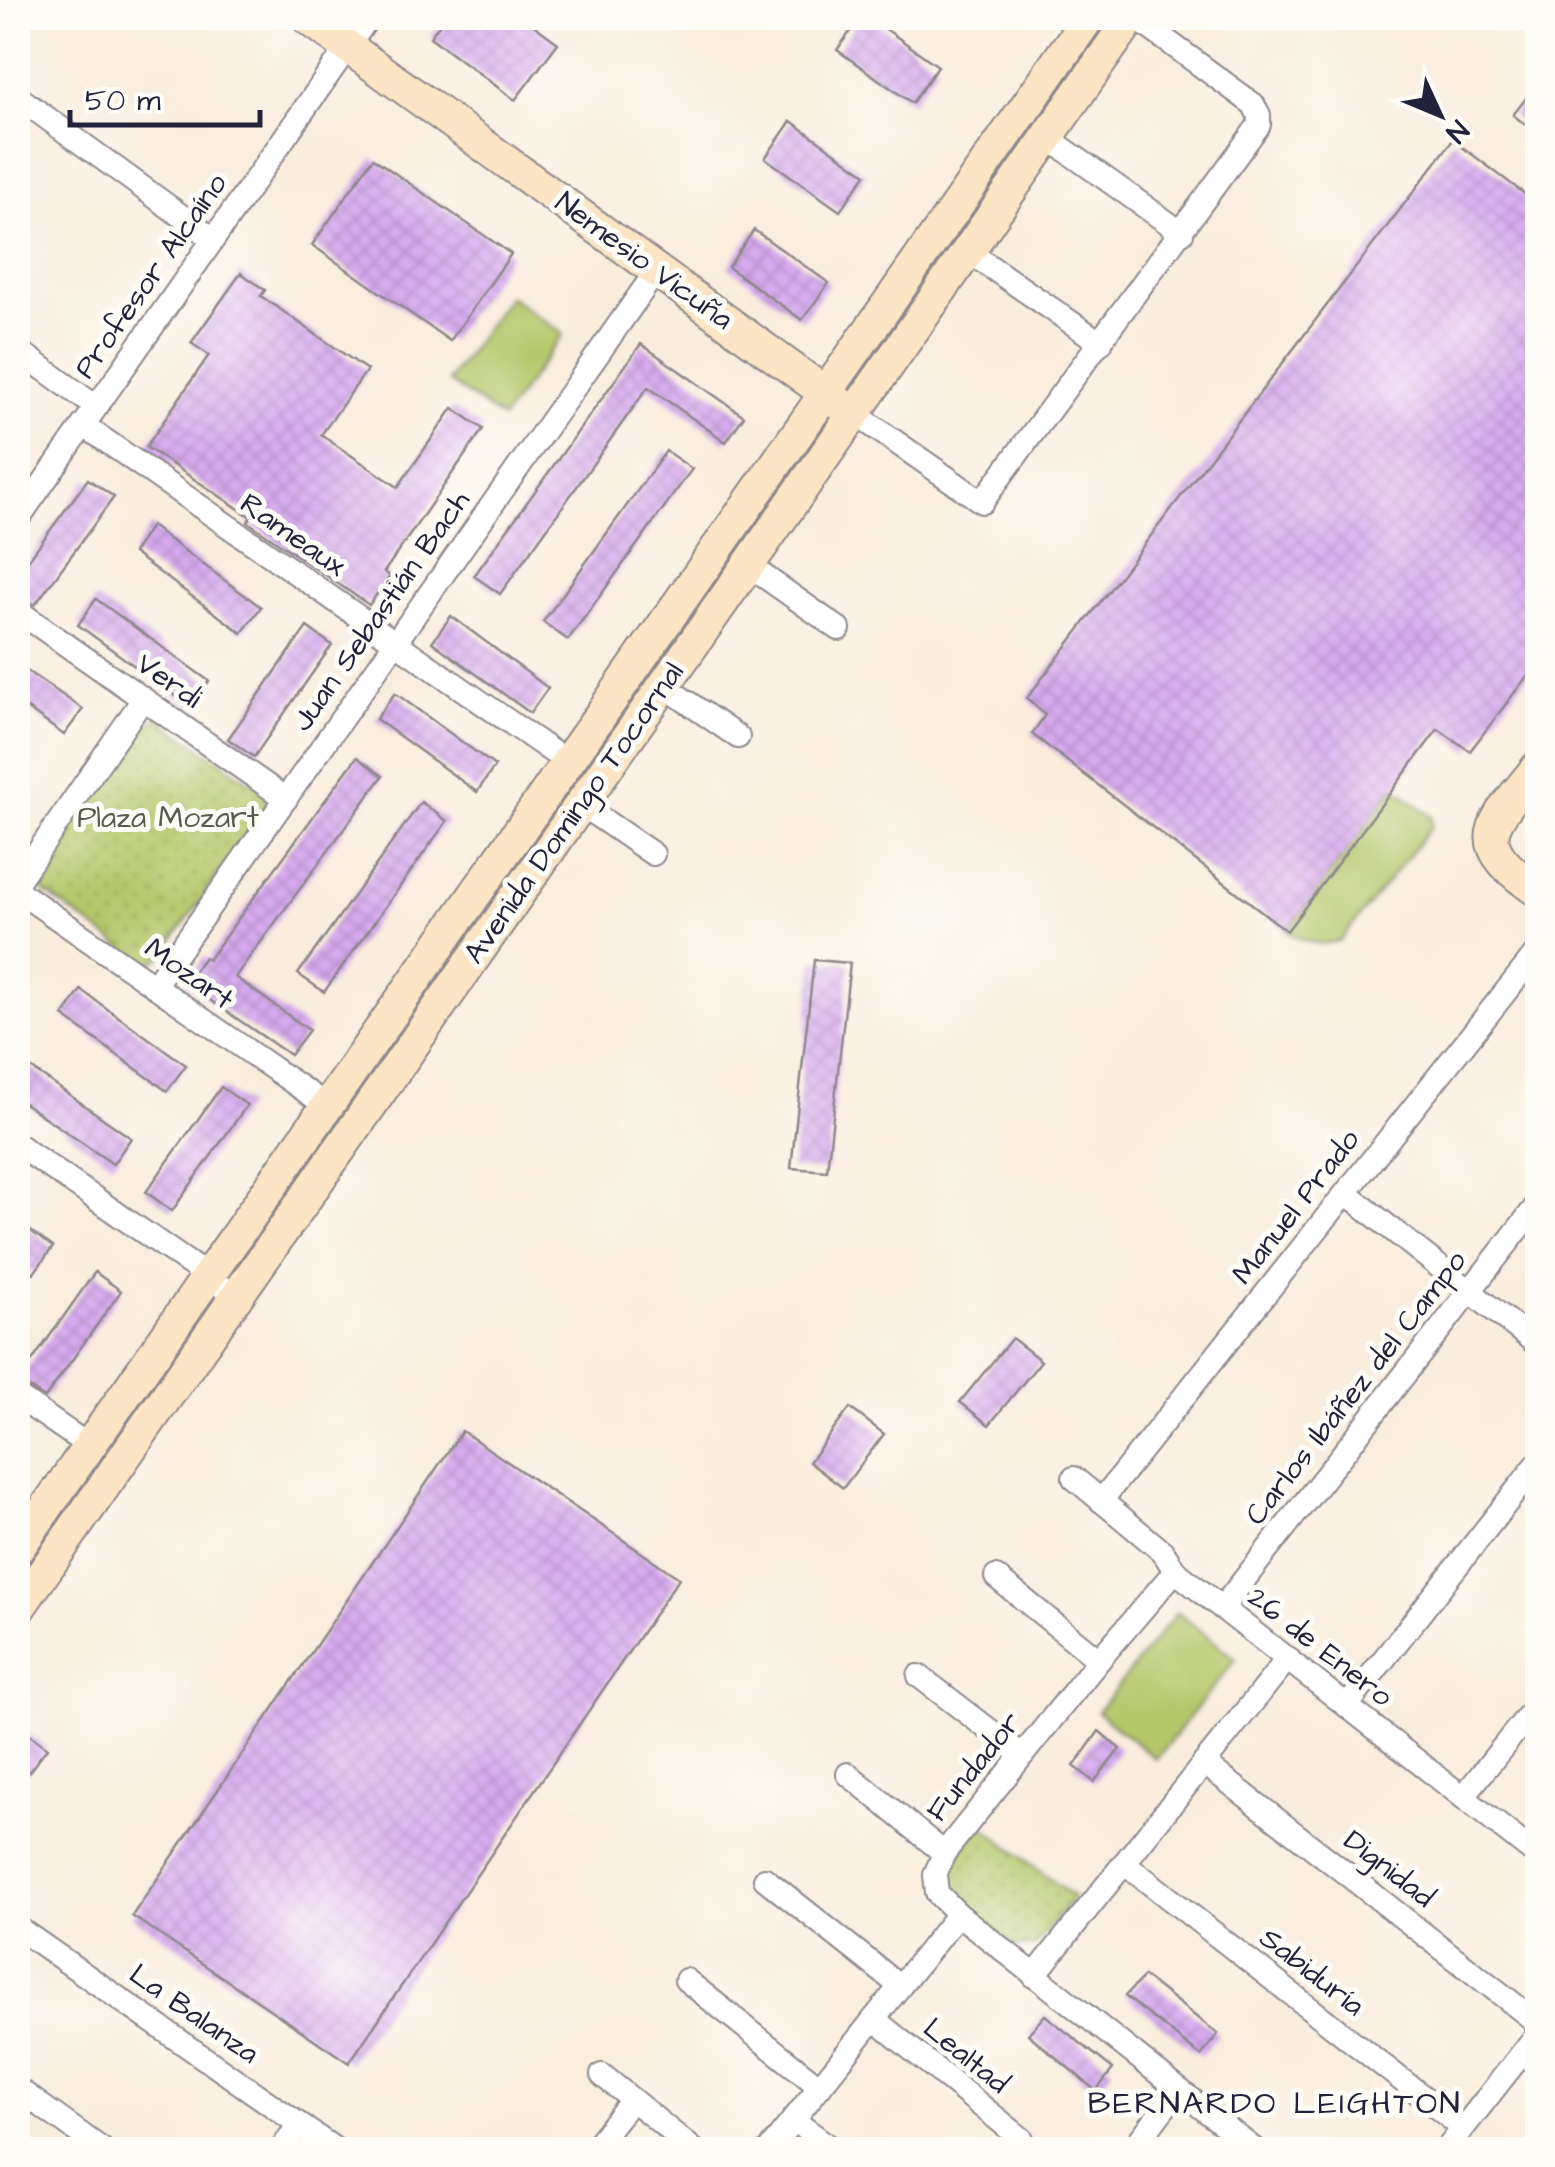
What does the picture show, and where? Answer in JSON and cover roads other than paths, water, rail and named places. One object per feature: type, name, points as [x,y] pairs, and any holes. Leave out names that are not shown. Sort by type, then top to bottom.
[{"type":"main road","name":"Nemesio Vicuña","points":[[308,18],[854,414]]},
{"type":"main road","name":"Avenida Domingo Tocornal","points":[[18,1548],[1088,18]]},
{"type":"main road","name":"Avenida Domingo Tocornal","points":[[18,1609],[966,250],[1134,18]]},
{"type":"main road","points":[[1538,767],[1498,818],[1491,838],[1496,856],[1538,891]]},
{"type":"street","name":"Profesor Alcaíno","points":[[18,519],[368,18]]},
{"type":"street","points":[[966,250],[1101,343],[1182,233],[1258,124],[1260,115],[1253,104],[1134,18]]},
{"type":"street","points":[[18,97],[213,239]]},
{"type":"street","points":[[1047,137],[1182,233]]},
{"type":"street","name":"Juan Sebastián Bach","points":[[154,986],[657,270]]},
{"type":"street","name":"Nemesio Vicuña","points":[[854,414],[982,502],[1101,343]]},
{"type":"street","name":"Rameaux","points":[[18,350],[90,416],[396,642],[568,762]]},
{"type":"street","points":[[748,565],[840,629]]},
{"type":"street","name":"Verdi","points":[[18,612],[286,799]]},
{"type":"street","points":[[664,686],[738,737]]},
{"type":"street","points":[[18,881],[143,699]]},
{"type":"street","points":[[580,804],[653,854]]},
{"type":"street","name":"Mozart","points":[[18,891],[327,1106]]},
{"type":"street","name":"Manuel Prado","points":[[1101,1501],[1538,951]]},
{"type":"street","points":[[18,1144],[236,1296]]},
{"type":"street","points":[[1346,1193],[1538,1345]]},
{"type":"street","name":"Carlos Ibáñez del Campo","points":[[1222,1608],[1538,1204]]},
{"type":"street","points":[[18,1397],[89,1446]]},
{"type":"street","points":[[1346,1706],[1538,1463]]},
{"type":"street","name":"26 de Enero","points":[[1074,1478],[1163,1552],[1175,1571],[1538,1856]]},
{"type":"street","name":"Fundador","points":[[958,1914],[936,1893],[935,1875],[944,1853],[1175,1571]]},
{"type":"street","points":[[996,1578],[1099,1660]]},
{"type":"street","points":[[1034,1976],[1288,1658]]},
{"type":"street","points":[[919,1676],[1022,1755]]},
{"type":"street","points":[[1464,1797],[1538,1703]]},
{"type":"street","name":"Dignidad","points":[[1204,1762],[1538,2023]]},
{"type":"street","points":[[848,1774],[944,1853]]},
{"type":"street","name":"Sabiduría","points":[[1124,1863],[1462,2128]]},
{"type":"street","points":[[765,1879],[900,1986]]},
{"type":"street","points":[[769,2150],[958,1914],[1255,2150]]},
{"type":"street","name":"La Balanza","points":[[18,1928],[336,2150]]},
{"type":"street","points":[[686,1980],[820,2086]]},
{"type":"street","name":"Lealtad","points":[[874,2019],[1022,2138]]},
{"type":"street","points":[[1446,2150],[1538,2033]]},
{"type":"street","points":[[602,2075],[694,2150]]},
{"type":"street","points":[[18,2090],[103,2150]]},
{"type":"street","points":[[1132,2150],[1178,2090]]},
{"type":"street","points":[[592,2150],[632,2100]]},
{"type":"street","points":[[793,2120],[834,2150]]},
{"type":"street","points":[[281,2150],[299,2124]]},
{"type":"district","name":"BERNARDO LEIGHTON","points":[[1275,2103]]},
{"type":"park label","name":"Plaza Mozart","points":[[168,818]]}]
